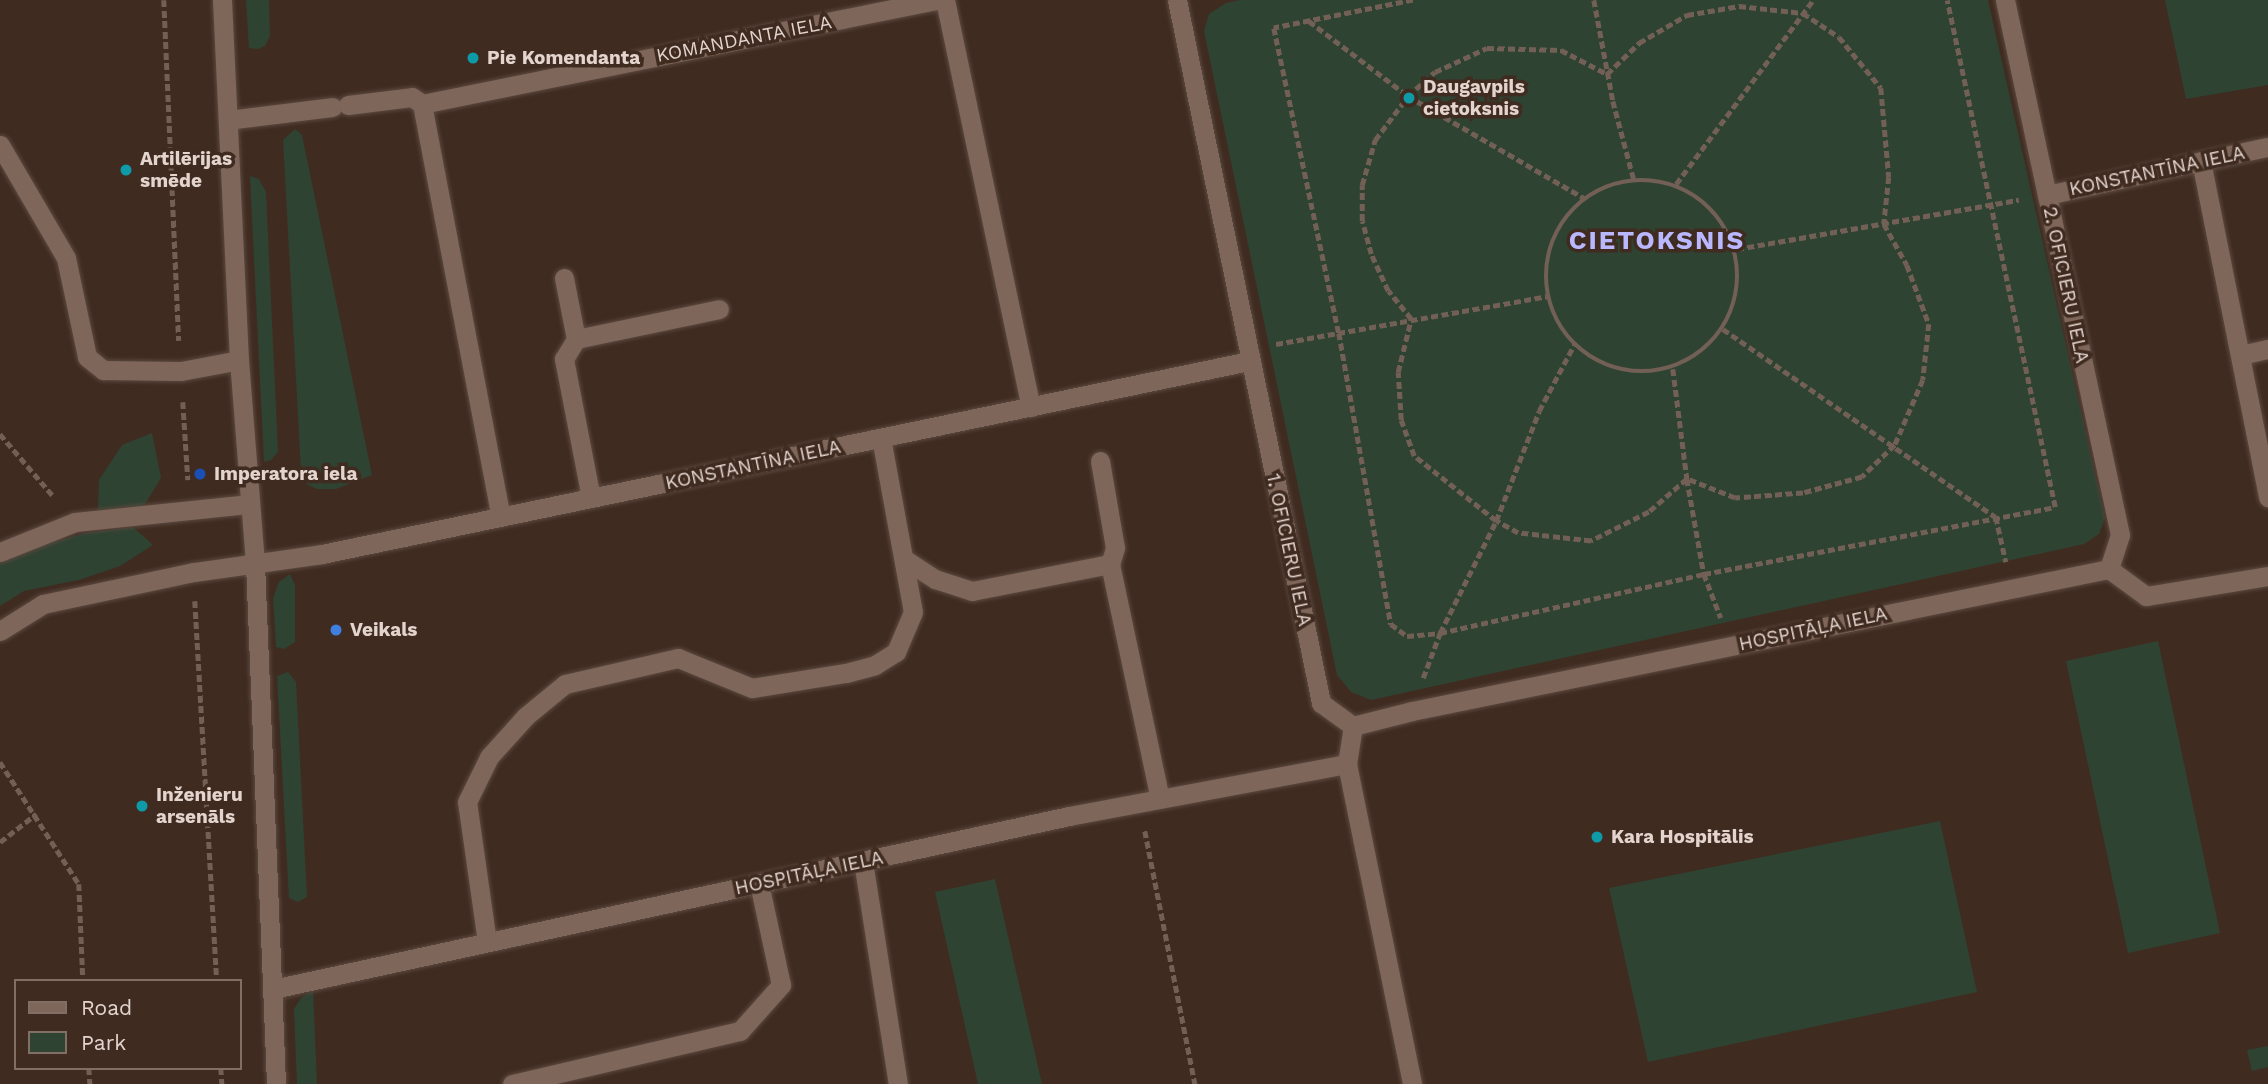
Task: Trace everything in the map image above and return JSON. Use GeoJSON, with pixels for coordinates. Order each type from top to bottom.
{"type":"FeatureCollection","features":[{"type":"Feature","properties":{"kind":"street"},"geometry":{"type":"LineString","coordinates":[[222,0],[239,360],[255,563],[276,1084]]}},
{"type":"Feature","properties":{"kind":"street","name":"KOMANDANTA IELA"},"geometry":{"type":"LineString","coordinates":[[228,120],[412,97],[422,104],[936,0]]}},
{"type":"Feature","properties":{"kind":"street"},"geometry":{"type":"LineString","coordinates":[[945,0],[1031,407]]}},
{"type":"Feature","properties":{"kind":"street","name":"1. OFICIERU IELA"},"geometry":{"type":"LineString","coordinates":[[1177,0],[1321,703],[1353,726]]}},
{"type":"Feature","properties":{"kind":"street","name":"2. OFICIERU IELA"},"geometry":{"type":"LineString","coordinates":[[2005,0],[2120,535],[2109,569]]}},
{"type":"Feature","properties":{"kind":"street"},"geometry":{"type":"LineString","coordinates":[[422,104],[501,517]]}},
{"type":"Feature","properties":{"kind":"street"},"geometry":{"type":"LineString","coordinates":[[0,145],[66,258],[87,357],[103,370],[181,371],[239,360]]}},
{"type":"Feature","properties":{"kind":"street","name":"KONSTANTĪNA IELA"},"geometry":{"type":"LineString","coordinates":[[2047,195],[2268,147]]}},
{"type":"Feature","properties":{"kind":"street"},"geometry":{"type":"LineString","coordinates":[[2201,161],[2268,497]]}},
{"type":"Feature","properties":{"kind":"street"},"geometry":{"type":"LineString","coordinates":[[564,278],[576,339],[564,359],[591,498]]}},
{"type":"Feature","properties":{"kind":"street"},"geometry":{"type":"LineString","coordinates":[[576,339],[719,309]]}},
{"type":"Feature","properties":{"kind":"street"},"geometry":{"type":"LineString","coordinates":[[2241,355],[2268,349]]}},
{"type":"Feature","properties":{"kind":"street","name":"KONSTANTĪNA IELA"},"geometry":{"type":"LineString","coordinates":[[255,563],[322,554],[1031,407],[1248,355]]}},
{"type":"Feature","properties":{"kind":"street"},"geometry":{"type":"LineString","coordinates":[[487,942],[467,802],[489,757],[526,716],[565,684],[678,658],[752,688],[875,666],[896,652],[913,612],[881,438]]}},
{"type":"Feature","properties":{"kind":"street"},"geometry":{"type":"LineString","coordinates":[[1100,461],[1115,548],[1110,564],[1160,799]]}},
{"type":"Feature","properties":{"kind":"street"},"geometry":{"type":"LineString","coordinates":[[0,552],[75,522],[250,504]]}},
{"type":"Feature","properties":{"kind":"street"},"geometry":{"type":"LineString","coordinates":[[904,559],[935,579],[972,591],[1110,564]]}},
{"type":"Feature","properties":{"kind":"street"},"geometry":{"type":"LineString","coordinates":[[0,631],[43,604],[194,572],[255,563]]}},
{"type":"Feature","properties":{"kind":"street"},"geometry":{"type":"LineString","coordinates":[[2109,569],[2146,596],[2268,576]]}},
{"type":"Feature","properties":{"kind":"street","name":"HOSPITĀĻA IELA"},"geometry":{"type":"LineString","coordinates":[[1353,726],[1412,711],[2109,569]]}},
{"type":"Feature","properties":{"kind":"street"},"geometry":{"type":"LineString","coordinates":[[1353,726],[1346,764],[1412,1084]]}},
{"type":"Feature","properties":{"kind":"street","name":"HOSPITĀĻA IELA"},"geometry":{"type":"LineString","coordinates":[[273,989],[1139,802],[1346,764]]}},
{"type":"Feature","properties":{"kind":"street"},"geometry":{"type":"LineString","coordinates":[[863,861],[898,1084]]}},
{"type":"Feature","properties":{"kind":"street"},"geometry":{"type":"LineString","coordinates":[[512,1084],[740,1031],[781,985],[760,883]]}},
{"type":"Feature","properties":{"kind":"path"},"geometry":{"type":"LineString","coordinates":[[1413,0],[1274,28],[1339,333],[1391,624],[1407,636],[1440,633],[1704,574],[2055,507],[1947,0]]}},
{"type":"Feature","properties":{"kind":"path"},"geometry":{"type":"LineString","coordinates":[[1594,0],[1607,74],[1634,180]]}},
{"type":"Feature","properties":{"kind":"path"},"geometry":{"type":"LineString","coordinates":[[1676,184],[1813,0]]}},
{"type":"Feature","properties":{"kind":"path"},"geometry":{"type":"LineString","coordinates":[[1607,74],[1639,43],[1687,15],[1739,6],[1803,13],[1839,37],[1881,88],[1889,177],[1884,224],[1907,265],[1929,324],[1923,380],[1895,445],[1862,477],[1803,494],[1735,498],[1687,479]]}},
{"type":"Feature","properties":{"kind":"path"},"geometry":{"type":"LineString","coordinates":[[1309,21],[1408,96],[1584,198]]}},
{"type":"Feature","properties":{"kind":"path"},"geometry":{"type":"LineString","coordinates":[[1411,319],[1388,291],[1371,254],[1362,221],[1362,186],[1375,139],[1408,96],[1435,72],[1487,48],[1561,50],[1607,74]]}},
{"type":"Feature","properties":{"kind":"path"},"geometry":{"type":"LineString","coordinates":[[1634,180],[1676,184],[1706,203],[1725,226],[1737,249],[1735,306],[1723,329],[1706,349],[1673,369],[1626,372],[1598,362],[1574,345],[1556,322],[1547,296],[1546,263],[1555,233],[1584,198],[1599,188],[1634,180]]}},
{"type":"Feature","properties":{"kind":"path"},"geometry":{"type":"LineString","coordinates":[[1737,249],[2047,195]]}},
{"type":"Feature","properties":{"kind":"path"},"geometry":{"type":"LineString","coordinates":[[1248,355],[1339,333],[1547,296]]}},
{"type":"Feature","properties":{"kind":"path"},"geometry":{"type":"LineString","coordinates":[[1411,319],[1398,372],[1401,420],[1414,456],[1496,521],[1518,533],[1591,541],[1649,512],[1687,479]]}},
{"type":"Feature","properties":{"kind":"path"},"geometry":{"type":"LineString","coordinates":[[1723,329],[1996,517],[2014,587]]}},
{"type":"Feature","properties":{"kind":"path"},"geometry":{"type":"LineString","coordinates":[[1412,711],[1440,633],[1496,521],[1539,411],[1574,345]]}},
{"type":"Feature","properties":{"kind":"path"},"geometry":{"type":"LineString","coordinates":[[1673,369],[1687,479],[1704,574],[1731,647]]}},
{"type":"Feature","properties":{"kind":"path"},"geometry":{"type":"LineString","coordinates":[[0,434],[75,522]]}},
{"type":"Feature","properties":{"kind":"path"},"geometry":{"type":"LineString","coordinates":[[0,762],[79,884],[83,979]]}},
{"type":"Feature","properties":{"kind":"path"},"geometry":{"type":"LineString","coordinates":[[1139,802],[1195,1084]]}},
{"type":"Feature","properties":{"kind":"path"},"geometry":{"type":"LineString","coordinates":[[0,842],[36,814]]}},
{"type":"Feature","properties":{"kind":"green space"},"geometry":{"type":"Polygon","coordinates":[[[246,0],[269,0],[270,36],[265,46],[258,49],[249,48],[246,0]]]}},
{"type":"Feature","properties":{"kind":"green space"},"geometry":{"type":"Polygon","coordinates":[[[1240,0],[1988,0],[2105,518],[2099,534],[2084,544],[1371,700],[1351,692],[1337,675],[1204,31],[1209,14],[1226,3],[1240,0]]]}},
{"type":"Feature","properties":{"kind":"green space"},"geometry":{"type":"Polygon","coordinates":[[[2165,0],[2268,0],[2268,85],[2186,99],[2165,0]]]}},
{"type":"Feature","properties":{"kind":"green space"},"geometry":{"type":"Polygon","coordinates":[[[295,129],[302,135],[372,475],[336,489],[317,489],[306,484],[301,471],[283,140],[295,129]]]}},
{"type":"Feature","properties":{"kind":"green space"},"geometry":{"type":"Polygon","coordinates":[[[250,176],[259,179],[266,192],[278,452],[271,460],[264,462],[250,176]]]}},
{"type":"Feature","properties":{"kind":"green space"},"geometry":{"type":"Polygon","coordinates":[[[152,433],[161,478],[144,506],[98,510],[99,480],[122,445],[152,433]]]}},
{"type":"Feature","properties":{"kind":"green space"},"geometry":{"type":"Polygon","coordinates":[[[133,527],[153,545],[120,566],[79,580],[24,591],[0,606],[0,562],[42,545],[86,533],[133,527]]]}},
{"type":"Feature","properties":{"kind":"green space"},"geometry":{"type":"Polygon","coordinates":[[[290,574],[295,585],[295,642],[284,649],[276,647],[273,598],[279,582],[290,574]]]}},
{"type":"Feature","properties":{"kind":"green space"},"geometry":{"type":"Polygon","coordinates":[[[2158,641],[2220,933],[2128,953],[2066,661],[2158,641]]]}},
{"type":"Feature","properties":{"kind":"green space"},"geometry":{"type":"Polygon","coordinates":[[[288,672],[296,682],[307,897],[298,902],[289,898],[277,676],[288,672]]]}},
{"type":"Feature","properties":{"kind":"green space"},"geometry":{"type":"Polygon","coordinates":[[[1940,821],[1977,992],[1648,1062],[1609,888],[1940,821]]]}},
{"type":"Feature","properties":{"kind":"green space"},"geometry":{"type":"Polygon","coordinates":[[[995,879],[1042,1084],[978,1084],[935,892],[995,879]]]}},
{"type":"Feature","properties":{"kind":"green space"},"geometry":{"type":"Polygon","coordinates":[[[313,990],[317,1084],[297,1084],[294,1009],[301,998],[313,990]]]}},
{"type":"Feature","properties":{"kind":"green space"},"geometry":{"type":"Polygon","coordinates":[[[2268,1046],[2268,1067],[2252,1071],[2247,1050],[2268,1046]]]}},
{"type":"Feature","properties":{"kind":"place","name":"Pie Komendanta"},"geometry":{"type":"Point","coordinates":[473,58]}},
{"type":"Feature","properties":{"kind":"place","name":"Daugavpils cietoksnis"},"geometry":{"type":"Point","coordinates":[1409,98]}},
{"type":"Feature","properties":{"kind":"place","name":"Artilērijas smēde"},"geometry":{"type":"Point","coordinates":[126,170]}},
{"type":"Feature","properties":{"kind":"place","name":"Imperatora iela"},"geometry":{"type":"Point","coordinates":[200,474]}},
{"type":"Feature","properties":{"kind":"place","name":"Veikals"},"geometry":{"type":"Point","coordinates":[336,630]}},
{"type":"Feature","properties":{"kind":"place","name":"Inženieru arsenāls"},"geometry":{"type":"Point","coordinates":[142,806]}},
{"type":"Feature","properties":{"kind":"place","name":"Kara Hospitālis"},"geometry":{"type":"Point","coordinates":[1597,837]}},
{"type":"Feature","properties":{"kind":"district","name":"CIETOKSNIS"},"geometry":{"type":"Point","coordinates":[1657,241]}}]}
